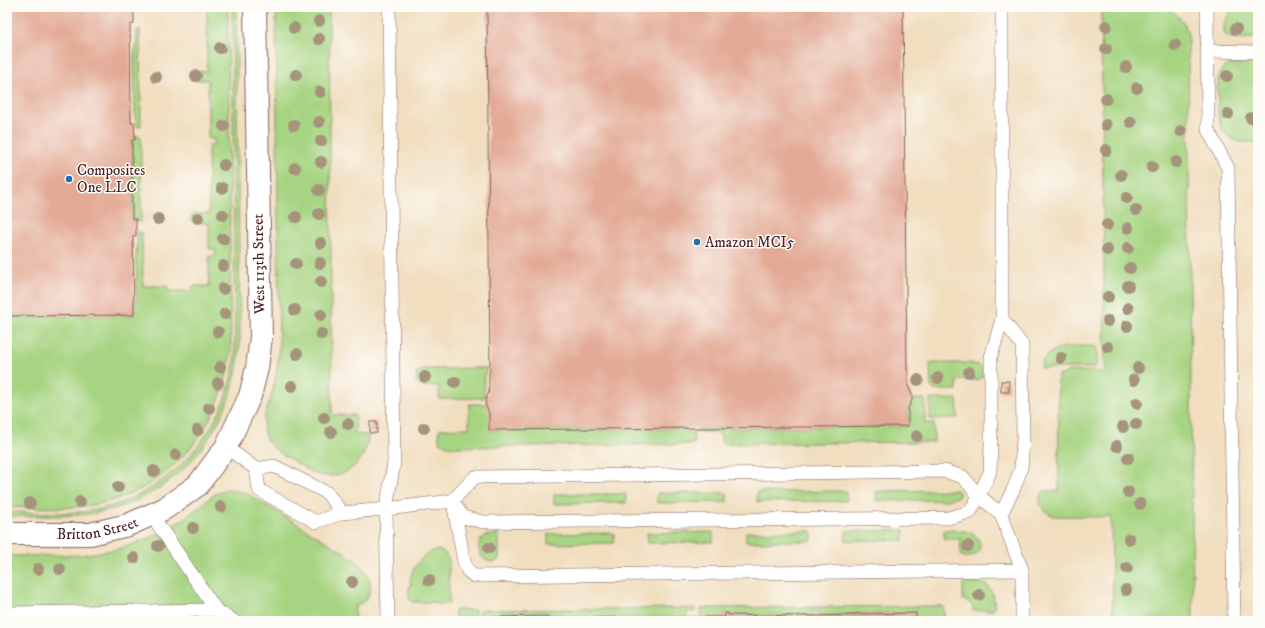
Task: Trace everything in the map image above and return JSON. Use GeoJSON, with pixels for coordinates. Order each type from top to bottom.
{"type":"FeatureCollection","features":[{"type":"Feature","properties":{"kind":"street","name":"West 113th Street"},"geometry":{"type":"LineString","coordinates":[[181,497],[198,484],[226,447],[250,396],[257,368],[261,337],[255,7]]}},
{"type":"Feature","properties":{"kind":"street","name":"Britton Street"},"geometry":{"type":"LineString","coordinates":[[7,534],[90,534],[128,525],[164,509],[181,497]]}},
{"type":"Feature","properties":{"kind":"lane"},"geometry":{"type":"LineString","coordinates":[[388,621],[386,509],[394,464],[389,7]]}},
{"type":"Feature","properties":{"kind":"lane"},"geometry":{"type":"LineString","coordinates":[[452,501],[463,517],[483,522],[932,519],[948,518],[970,512],[980,496],[990,472],[991,357],[1002,319],[1002,7]]}},
{"type":"Feature","properties":{"kind":"lane"},"geometry":{"type":"LineString","coordinates":[[1207,7],[1208,130],[1228,168],[1234,621]]}},
{"type":"Feature","properties":{"kind":"lane"},"geometry":{"type":"LineString","coordinates":[[1208,52],[1258,52]]}},
{"type":"Feature","properties":{"kind":"lane"},"geometry":{"type":"LineString","coordinates":[[1001,514],[1014,488],[1021,468],[1023,439],[1022,346],[1002,319]]}},
{"type":"Feature","properties":{"kind":"lane"},"geometry":{"type":"LineString","coordinates":[[226,447],[256,469],[259,490],[316,522],[342,513],[452,501],[475,477],[944,471],[963,478],[980,496],[1001,514],[1022,570],[1022,621]]}},
{"type":"Feature","properties":{"kind":"lane"},"geometry":{"type":"LineString","coordinates":[[256,469],[274,466],[327,494],[342,513]]}},
{"type":"Feature","properties":{"kind":"lane"},"geometry":{"type":"LineString","coordinates":[[452,501],[464,562],[468,571],[474,576],[1022,570]]}},
{"type":"Feature","properties":{"kind":"lane"},"geometry":{"type":"LineString","coordinates":[[151,514],[216,610],[234,621]]}},
{"type":"Feature","properties":{"kind":"lane"},"geometry":{"type":"LineString","coordinates":[[7,613],[216,610]]}},
{"type":"Feature","properties":{"kind":"green space"},"geometry":{"type":"Polygon","coordinates":[[[207,7],[228,7],[231,350],[226,378],[217,405],[204,429],[187,452],[168,471],[145,486],[120,498],[81,507],[7,507],[7,316],[134,315],[133,306],[137,299],[136,255],[138,232],[142,233],[143,286],[165,286],[168,287],[168,291],[192,291],[192,287],[194,286],[209,286],[209,256],[215,256],[215,249],[209,249],[209,223],[194,223],[190,219],[194,214],[209,214],[208,150],[209,145],[214,145],[214,139],[208,139],[208,80],[193,80],[189,76],[190,72],[207,71],[207,7]]]}},
{"type":"Feature","properties":{"kind":"green space"},"geometry":{"type":"Polygon","coordinates":[[[232,7],[236,7],[240,340],[237,368],[230,396],[219,422],[204,445],[186,466],[164,484],[140,499],[113,509],[86,514],[59,516],[7,516],[7,512],[62,513],[95,510],[123,502],[149,489],[172,473],[192,453],[209,430],[223,405],[231,377],[235,349],[232,7]]]}},
{"type":"Feature","properties":{"kind":"green space"},"geometry":{"type":"Polygon","coordinates":[[[276,7],[329,7],[332,413],[334,415],[354,415],[355,434],[368,435],[364,454],[359,462],[344,473],[336,476],[316,474],[274,449],[266,438],[263,427],[276,377],[279,346],[276,7]]]}},
{"type":"Feature","properties":{"kind":"green space"},"geometry":{"type":"Polygon","coordinates":[[[1101,7],[1167,7],[1178,16],[1185,26],[1188,35],[1193,621],[1113,621],[1111,517],[1054,516],[1044,509],[1040,502],[1041,495],[1044,491],[1059,491],[1058,375],[1064,375],[1069,371],[1103,372],[1105,370],[1101,7]]]}},
{"type":"Feature","properties":{"kind":"green space"},"geometry":{"type":"Polygon","coordinates":[[[1234,7],[1258,7],[1258,38],[1232,38],[1224,33],[1224,24],[1234,7]]]}},
{"type":"Feature","properties":{"kind":"green space"},"geometry":{"type":"Polygon","coordinates":[[[140,29],[141,126],[137,127],[135,118],[134,55],[137,44],[137,31],[140,29]]]}},
{"type":"Feature","properties":{"kind":"green space"},"geometry":{"type":"Polygon","coordinates":[[[1258,63],[1258,142],[1239,142],[1232,139],[1224,132],[1220,124],[1218,116],[1218,78],[1224,67],[1231,64],[1258,63]]]}},
{"type":"Feature","properties":{"kind":"green space"},"geometry":{"type":"Polygon","coordinates":[[[135,136],[141,137],[141,222],[136,222],[136,219],[132,219],[132,140],[135,136]]]}},
{"type":"Feature","properties":{"kind":"green space"},"geometry":{"type":"Polygon","coordinates":[[[1097,346],[1097,365],[1094,368],[1040,368],[1049,354],[1056,350],[1071,347],[1097,346]]]}},
{"type":"Feature","properties":{"kind":"green space"},"geometry":{"type":"Polygon","coordinates":[[[930,363],[970,363],[978,365],[982,368],[983,376],[979,380],[957,380],[957,390],[934,390],[931,387],[930,363]]]}},
{"type":"Feature","properties":{"kind":"green space"},"geometry":{"type":"Polygon","coordinates":[[[486,368],[486,373],[484,376],[484,398],[439,399],[439,386],[420,386],[416,382],[417,373],[422,369],[486,368]]]}},
{"type":"Feature","properties":{"kind":"green space"},"geometry":{"type":"Polygon","coordinates":[[[925,399],[925,423],[934,423],[934,442],[722,444],[720,434],[714,432],[698,432],[698,428],[908,426],[908,400],[925,399]]]}},
{"type":"Feature","properties":{"kind":"green space"},"geometry":{"type":"Polygon","coordinates":[[[930,399],[957,399],[958,418],[930,419],[930,399]]]}},
{"type":"Feature","properties":{"kind":"green space"},"geometry":{"type":"Polygon","coordinates":[[[469,404],[489,404],[490,430],[685,428],[685,432],[694,432],[694,444],[455,447],[447,446],[439,442],[439,429],[469,428],[469,404]]]}},
{"type":"Feature","properties":{"kind":"green space"},"geometry":{"type":"Polygon","coordinates":[[[226,489],[246,493],[350,556],[363,568],[370,582],[371,588],[363,601],[355,607],[355,621],[7,621],[7,556],[81,555],[118,549],[150,538],[169,528],[185,518],[216,493],[226,489]]]}},
{"type":"Feature","properties":{"kind":"green space"},"geometry":{"type":"Polygon","coordinates":[[[956,490],[959,492],[959,496],[947,500],[876,501],[876,491],[956,490]]]}},
{"type":"Feature","properties":{"kind":"green space"},"geometry":{"type":"Polygon","coordinates":[[[846,491],[847,501],[757,502],[757,492],[846,491]]]}},
{"type":"Feature","properties":{"kind":"green space"},"geometry":{"type":"Polygon","coordinates":[[[657,493],[727,493],[727,502],[657,503],[657,493]]]}},
{"type":"Feature","properties":{"kind":"green space"},"geometry":{"type":"Polygon","coordinates":[[[554,494],[626,494],[626,503],[554,504],[554,494]]]}},
{"type":"Feature","properties":{"kind":"green space"},"geometry":{"type":"Polygon","coordinates":[[[904,530],[904,540],[846,541],[846,531],[904,530]]]}},
{"type":"Feature","properties":{"kind":"green space"},"geometry":{"type":"Polygon","coordinates":[[[944,530],[969,532],[974,535],[978,538],[980,544],[979,551],[971,556],[961,556],[960,539],[944,539],[944,530]]]}},
{"type":"Feature","properties":{"kind":"green space"},"geometry":{"type":"Polygon","coordinates":[[[812,531],[812,541],[746,542],[746,532],[812,531]]]}},
{"type":"Feature","properties":{"kind":"green space"},"geometry":{"type":"Polygon","coordinates":[[[713,532],[713,542],[648,543],[647,533],[713,532]]]}},
{"type":"Feature","properties":{"kind":"green space"},"geometry":{"type":"Polygon","coordinates":[[[614,533],[614,543],[548,544],[548,534],[614,533]]]}},
{"type":"Feature","properties":{"kind":"green space"},"geometry":{"type":"Polygon","coordinates":[[[499,534],[499,560],[489,562],[481,556],[479,546],[485,536],[499,534]]]}},
{"type":"Feature","properties":{"kind":"green space"},"geometry":{"type":"Polygon","coordinates":[[[438,550],[444,552],[449,559],[449,604],[436,604],[436,602],[412,602],[409,598],[409,586],[411,585],[412,572],[423,557],[433,551],[438,550]]]}},
{"type":"Feature","properties":{"kind":"green space"},"geometry":{"type":"Polygon","coordinates":[[[977,582],[989,587],[993,595],[995,605],[993,610],[973,611],[971,604],[968,601],[963,600],[963,583],[977,582]]]}},
{"type":"Feature","properties":{"kind":"green space"},"geometry":{"type":"Polygon","coordinates":[[[943,606],[945,621],[916,621],[915,613],[818,616],[818,612],[813,611],[813,616],[728,615],[728,613],[725,613],[725,617],[701,617],[701,608],[943,606]]]}},
{"type":"Feature","properties":{"kind":"green space"},"geometry":{"type":"Polygon","coordinates":[[[695,608],[695,612],[687,612],[687,617],[486,617],[486,621],[480,621],[480,610],[695,608]]]}},
{"type":"Feature","properties":{"kind":"green space"},"geometry":{"type":"Polygon","coordinates":[[[455,610],[475,610],[475,621],[455,621],[455,610]]]}},
{"type":"Feature","properties":{"kind":"building","name":"Composites One LLC"},"geometry":{"type":"Polygon","coordinates":[[[7,7],[134,7],[134,24],[130,25],[131,123],[134,123],[135,136],[135,140],[132,140],[132,219],[136,219],[136,236],[133,236],[134,315],[7,316],[7,7]]]}},
{"type":"Feature","properties":{"kind":"building","name":"Amazon MCI5"},"geometry":{"type":"Polygon","coordinates":[[[487,7],[903,7],[907,370],[908,369],[908,386],[912,395],[912,400],[908,409],[908,426],[489,430],[489,413],[485,404],[489,392],[490,373],[487,7]]]}},
{"type":"Feature","properties":{"kind":"building"},"geometry":{"type":"Polygon","coordinates":[[[1001,381],[1009,381],[1009,392],[1001,392],[1001,381]]]}},
{"type":"Feature","properties":{"kind":"building"},"geometry":{"type":"Polygon","coordinates":[[[370,422],[377,422],[377,433],[370,433],[370,422]]]}},
{"type":"Feature","properties":{"kind":"building"},"geometry":{"type":"Polygon","coordinates":[[[725,613],[728,613],[728,615],[813,616],[916,613],[916,621],[486,621],[486,617],[725,617],[725,613]]]}},
{"type":"Feature","properties":{"kind":"place","name":"Composites One LLC"},"geometry":{"type":"Point","coordinates":[69,179]}},
{"type":"Feature","properties":{"kind":"place","name":"Amazon MCI5"},"geometry":{"type":"Point","coordinates":[697,242]}}]}
